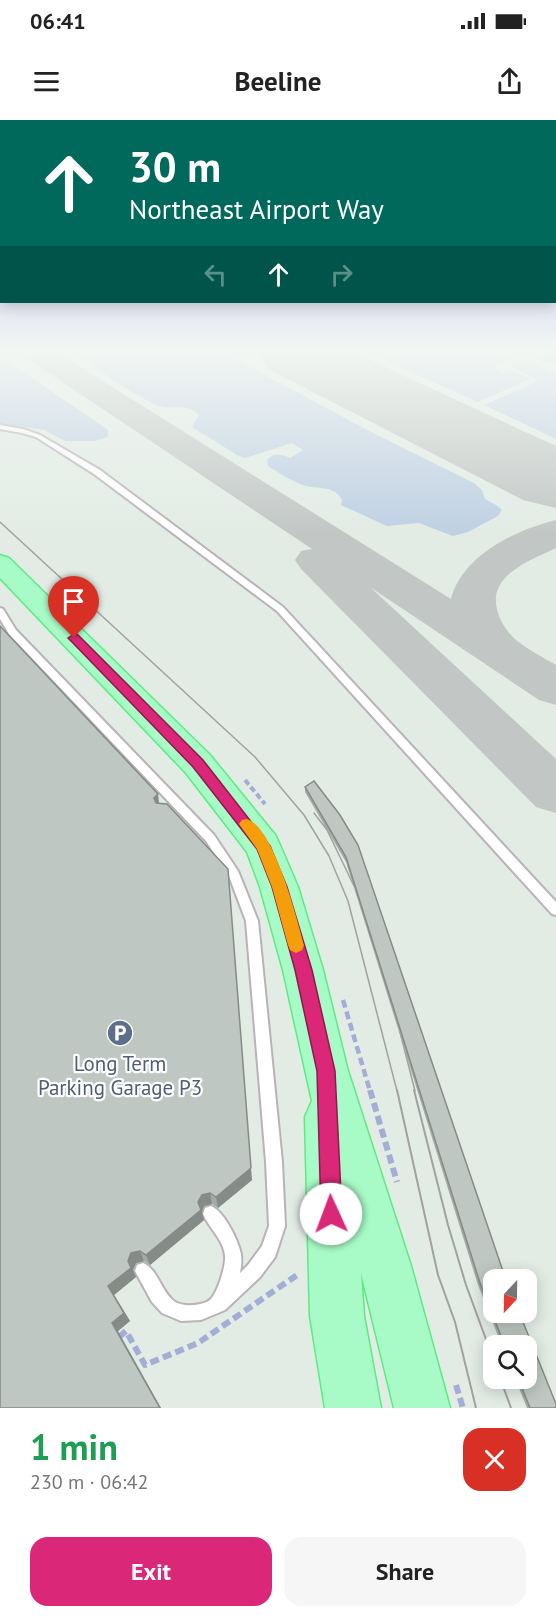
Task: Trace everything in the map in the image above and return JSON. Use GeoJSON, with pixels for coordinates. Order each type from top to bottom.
{"type":"FeatureCollection","features":[{"type":"Feature","properties":{"kind":"main road"},"geometry":{"type":"LineString","coordinates":[[0,563],[198,764],[263,846],[279,887],[303,970],[326,1071],[385,1266],[422,1408]]}},
{"type":"Feature","properties":{"kind":"main road"},"geometry":{"type":"LineString","coordinates":[[326,1071],[337,1316],[353,1408]]}},
{"type":"Feature","properties":{"kind":"lane"},"geometry":{"type":"LineString","coordinates":[[0,427],[38,436],[97,472],[280,609],[556,910]]}},
{"type":"Feature","properties":{"kind":"lane"},"geometry":{"type":"LineString","coordinates":[[0,611],[12,632],[176,810],[210,838],[234,874],[252,921],[274,1162],[277,1226],[269,1251],[254,1271],[219,1304],[201,1312],[181,1313],[168,1307],[158,1296],[143,1271],[159,1296],[183,1310],[201,1308],[218,1300],[230,1282],[234,1262],[231,1243],[212,1214]]}},
{"type":"Feature","properties":{"kind":"lane"},"geometry":{"type":"LineString","coordinates":[[337,1316],[339,1408]]}},
{"type":"Feature","properties":{"kind":"shaded area"},"geometry":{"type":"Polygon","coordinates":[[[0,413],[83,413],[108,430],[108,437],[95,441],[65,441],[44,430],[0,423],[0,413]]]}},
{"type":"Feature","properties":{"kind":"shaded area"},"geometry":{"type":"Polygon","coordinates":[[[197,413],[336,413],[474,483],[482,490],[485,499],[502,510],[498,516],[468,532],[453,536],[419,523],[387,526],[341,505],[342,500],[334,492],[299,483],[268,466],[267,460],[272,456],[281,455],[290,458],[303,450],[292,443],[245,458],[192,427],[199,415],[197,413]]]}},
{"type":"Feature","properties":{"kind":"shaded area"},"geometry":{"type":"Polygon","coordinates":[[[501,413],[556,413],[556,439],[501,413]]]}},
{"type":"Feature","properties":{"kind":"building","name":"Long Term Parking Garage P3"},"geometry":{"type":"Polygon","coordinates":[[[0,626],[158,794],[154,798],[156,803],[167,804],[228,869],[251,1168],[216,1197],[210,1193],[202,1195],[198,1202],[201,1210],[146,1255],[140,1251],[131,1253],[128,1261],[131,1268],[108,1286],[124,1313],[112,1323],[160,1408],[0,1408],[0,626]]]}},
{"type":"Feature","properties":{"kind":"building"},"geometry":{"type":"Polygon","coordinates":[[[314,781],[340,815],[358,845],[502,1269],[483,1269],[483,1291],[346,857],[305,787],[314,781]]]}},
{"type":"Feature","properties":{"kind":"building"},"geometry":{"type":"Polygon","coordinates":[[[496,1323],[523,1323],[528,1335],[501,1335],[496,1323]]]}},
{"type":"Feature","properties":{"kind":"building"},"geometry":{"type":"Polygon","coordinates":[[[537,1357],[556,1408],[530,1408],[522,1389],[537,1389],[537,1357]]]}},
{"type":"Feature","properties":{"kind":"taxiway"},"geometry":{"type":"LineString","coordinates":[[131,413],[500,652]]}},
{"type":"Feature","properties":{"kind":"taxiway"},"geometry":{"type":"LineString","coordinates":[[500,652],[476,617],[472,601],[476,586],[484,574],[497,563],[556,532]]}},
{"type":"Feature","properties":{"kind":"taxiway"},"geometry":{"type":"LineString","coordinates":[[316,560],[556,792]]}},
{"type":"Feature","properties":{"kind":"taxiway"},"geometry":{"type":"LineString","coordinates":[[500,652],[556,688]]}},
{"type":"Feature","properties":{"kind":"runway"},"geometry":{"type":"LineString","coordinates":[[418,413],[556,480]]}},
{"type":"Feature","properties":{"kind":"tram line"},"geometry":{"type":"LineString","coordinates":[[0,522],[255,757],[304,815],[329,856],[348,901],[397,1091]]}},
{"type":"Feature","properties":{"kind":"tram line"},"geometry":{"type":"LineString","coordinates":[[314,813],[327,830],[354,886]]}},
{"type":"Feature","properties":{"kind":"tram line"},"geometry":{"type":"LineString","coordinates":[[400,1032],[415,1091]]}},
{"type":"Feature","properties":{"kind":"tram line"},"geometry":{"type":"LineString","coordinates":[[397,1090],[438,1275],[455,1322],[476,1408]]}},
{"type":"Feature","properties":{"kind":"tram line"},"geometry":{"type":"LineString","coordinates":[[414,1090],[448,1225],[484,1335]]}},
{"type":"Feature","properties":{"kind":"tram line"},"geometry":{"type":"LineString","coordinates":[[504,1389],[511,1408]]}},
{"type":"Feature","properties":{"kind":"slow traffic"},"geometry":{"type":"LineString","coordinates":[[247,824],[263,846],[279,887],[296,945]]}},
{"type":"Feature","properties":{"kind":"place","name":"Long Term Parking Garage P3"},"geometry":{"type":"Point","coordinates":[120,1033]}},
{"type":"Feature","properties":{"kind":"route"},"geometry":{"type":"LineString","coordinates":[[74,638],[198,764],[263,846],[279,887],[303,970],[326,1071],[331,1214]]}}]}
